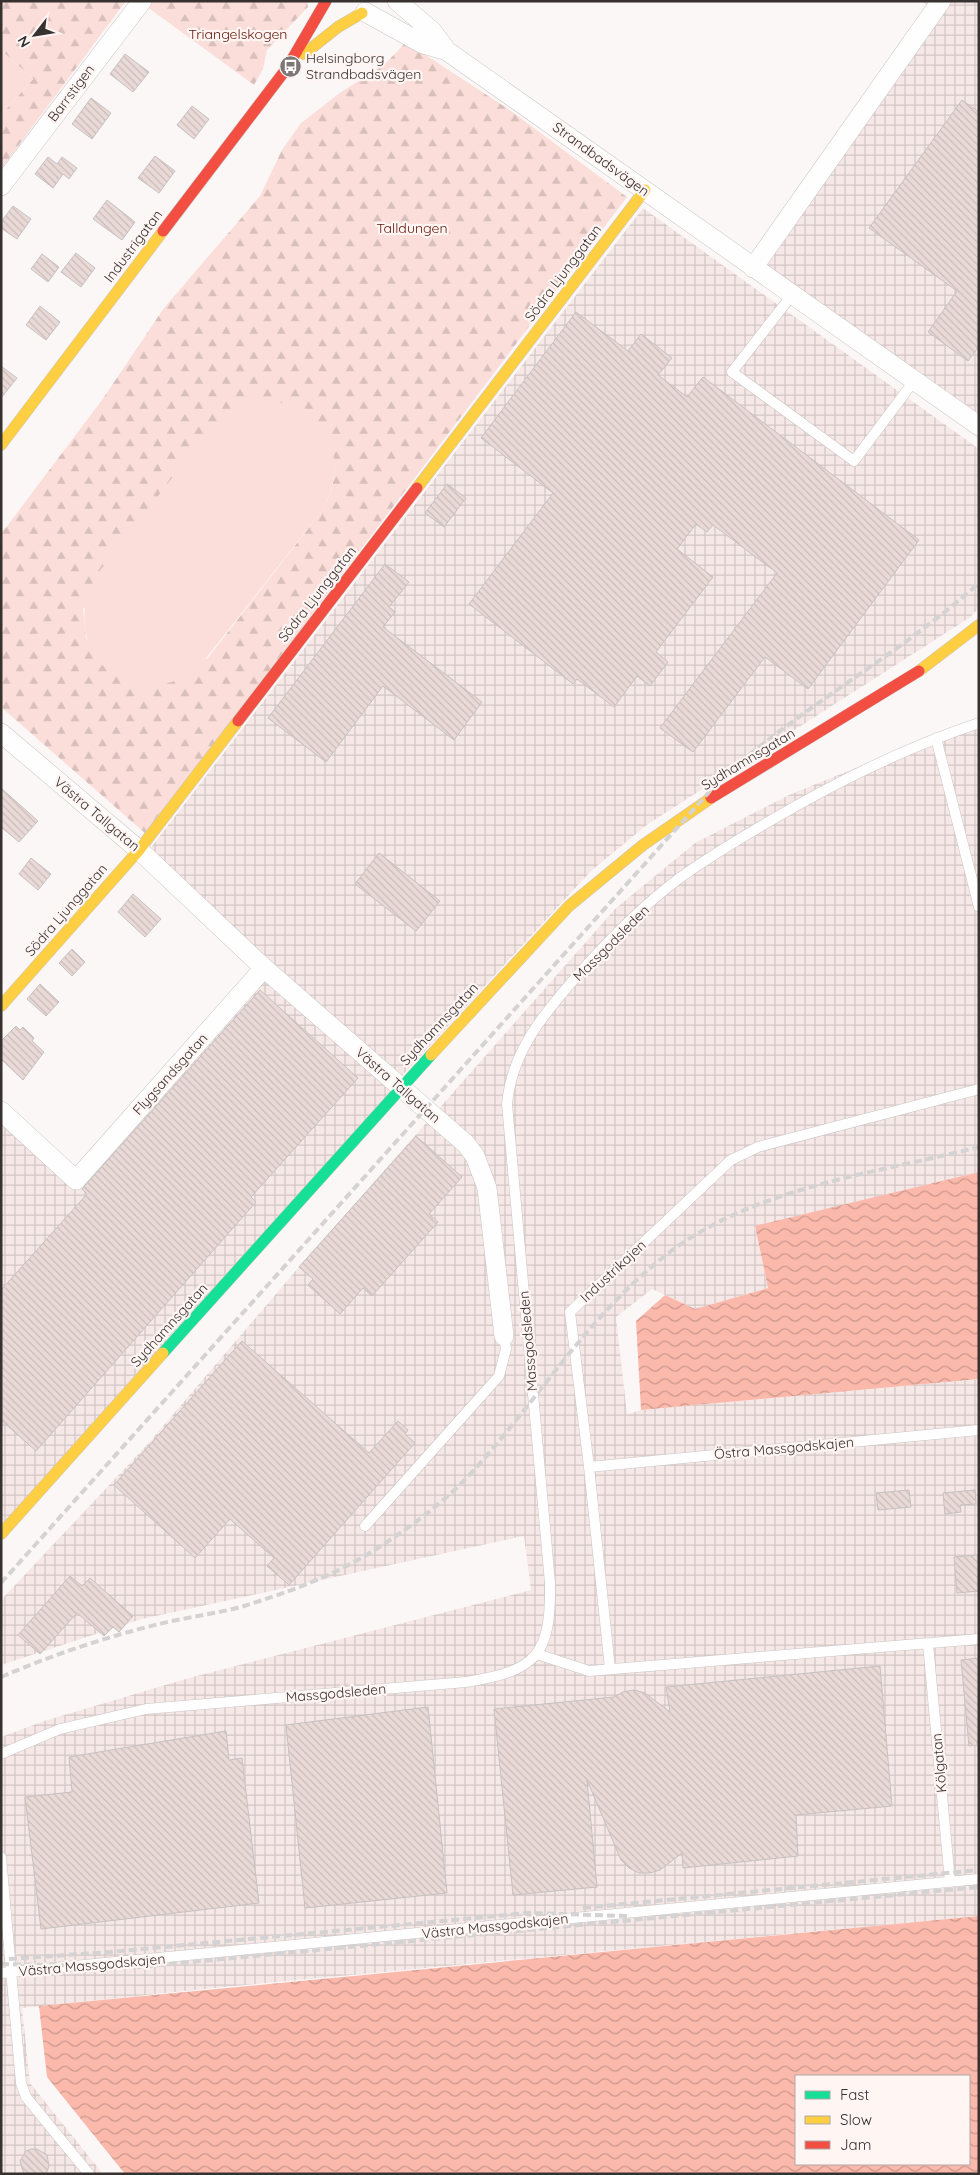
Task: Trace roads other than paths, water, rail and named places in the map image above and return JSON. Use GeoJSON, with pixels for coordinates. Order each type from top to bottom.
{"type":"FeatureCollection","features":[{"type":"Feature","properties":{"kind":"street","name":"Barrstigen"},"geometry":{"type":"LineString","coordinates":[[1,186],[142,1]]}},
{"type":"Feature","properties":{"kind":"street","name":"Industrigatan"},"geometry":{"type":"LineString","coordinates":[[1,445],[241,127],[290,66],[313,30],[326,1]]}},
{"type":"Feature","properties":{"kind":"street","name":"Strandbadsvägen"},"geometry":{"type":"LineString","coordinates":[[397,1],[432,31],[447,51],[979,426]]}},
{"type":"Feature","properties":{"kind":"street"},"geometry":{"type":"LineString","coordinates":[[753,268],[941,1]]}},
{"type":"Feature","properties":{"kind":"street","name":"Industrigatan"},"geometry":{"type":"LineString","coordinates":[[290,66],[338,27],[355,8]]}},
{"type":"Feature","properties":{"kind":"street","name":"Strandbadsvägen"},"geometry":{"type":"LineString","coordinates":[[355,8],[423,44],[447,51]]}},
{"type":"Feature","properties":{"kind":"street","name":"Södra Ljunggatan"},"geometry":{"type":"LineString","coordinates":[[1,1006],[139,850],[645,190]]}},
{"type":"Feature","properties":{"kind":"street","name":"Sydhamnsgatan"},"geometry":{"type":"LineString","coordinates":[[1,1534],[401,1087],[569,906],[636,849],[689,811],[846,718],[930,663],[979,625]]}},
{"type":"Feature","properties":{"kind":"street","name":"Västra Tallgatan"},"geometry":{"type":"LineString","coordinates":[[1,733],[139,850],[264,968],[466,1144],[480,1167],[487,1188],[504,1336]]}},
{"type":"Feature","properties":{"kind":"street","name":"Flygsandsgatan"},"geometry":{"type":"LineString","coordinates":[[1,1111],[76,1180],[264,968]]}},
{"type":"Feature","properties":{"kind":"lane"},"geometry":{"type":"LineString","coordinates":[[792,295],[732,372],[854,461],[914,381]]}},
{"type":"Feature","properties":{"kind":"lane","name":"Massgodsleden"},"geometry":{"type":"LineString","coordinates":[[1,1754],[60,1729],[146,1709],[466,1682],[505,1675],[537,1654],[545,1641],[549,1627],[550,1584],[506,1104],[509,1083],[523,1046],[549,1008],[634,917],[676,881],[710,856],[836,784],[936,738],[979,723]]}},
{"type":"Feature","properties":{"kind":"lane"},"geometry":{"type":"LineString","coordinates":[[936,738],[979,907]]}},
{"type":"Feature","properties":{"kind":"lane","name":"Industrikajen"},"geometry":{"type":"LineString","coordinates":[[610,1669],[589,1467],[570,1312],[731,1160],[758,1146],[979,1090]]}},
{"type":"Feature","properties":{"kind":"lane","name":"Västra Tallgatan"},"geometry":{"type":"LineString","coordinates":[[364,1526],[498,1376],[506,1349],[504,1336]]}},
{"type":"Feature","properties":{"kind":"lane","name":"Östra Massgodskajen"},"geometry":{"type":"LineString","coordinates":[[589,1467],[979,1430]]}},
{"type":"Feature","properties":{"kind":"lane"},"geometry":{"type":"LineString","coordinates":[[537,1654],[589,1671],[979,1640]]}},
{"type":"Feature","properties":{"kind":"lane","name":"Kölgatan"},"geometry":{"type":"LineString","coordinates":[[928,1644],[950,1882]]}},
{"type":"Feature","properties":{"kind":"lane"},"geometry":{"type":"LineString","coordinates":[[1,1857],[6,1973],[13,2008],[21,2083],[26,2097],[90,2174]]}},
{"type":"Feature","properties":{"kind":"lane","name":"Västra Massgodskajen"},"geometry":{"type":"LineString","coordinates":[[6,1973],[979,1879]]}},
{"type":"Feature","properties":{"kind":"lane"},"geometry":{"type":"LineString","coordinates":[[1,2010],[13,2008]]}},
{"type":"Feature","properties":{"kind":"water"},"geometry":{"type":"Polygon","coordinates":[[[979,1172],[979,1379],[641,1410],[636,1321],[665,1295],[695,1309],[768,1288],[755,1226],[979,1172]]]}},
{"type":"Feature","properties":{"kind":"water"},"geometry":{"type":"Polygon","coordinates":[[[979,1916],[979,2174],[125,2174],[47,2077],[39,2006],[979,1916]]]}},
{"type":"Feature","properties":{"kind":"railway"},"geometry":{"type":"LineString","coordinates":[[1,1583],[719,781],[782,729],[916,634],[979,583]]}},
{"type":"Feature","properties":{"kind":"railway"},"geometry":{"type":"LineString","coordinates":[[1,1677],[59,1654],[119,1635],[261,1601],[295,1589],[345,1567],[415,1523],[463,1481],[498,1442],[567,1356],[615,1301],[670,1252],[704,1230],[740,1212],[779,1197],[818,1185],[979,1147]]}},
{"type":"Feature","properties":{"kind":"railway"},"geometry":{"type":"LineString","coordinates":[[583,1908],[979,1870]]}},
{"type":"Feature","properties":{"kind":"railway"},"geometry":{"type":"LineString","coordinates":[[1,1964],[139,1967],[979,1887]]}},
{"type":"Feature","properties":{"kind":"railway"},"geometry":{"type":"LineString","coordinates":[[9,1959],[110,1952],[528,1913],[627,1916]]}},
{"type":"Feature","properties":{"kind":"place","name":"Helsingborg Strandbadsvägen"},"geometry":{"type":"Point","coordinates":[290,66]}},
{"type":"Feature","properties":{"kind":"park label","name":"Triangelskogen"},"geometry":{"type":"Point","coordinates":[238,34]}},
{"type":"Feature","properties":{"kind":"park label","name":"Talldungen"},"geometry":{"type":"Point","coordinates":[412,228]}}]}
